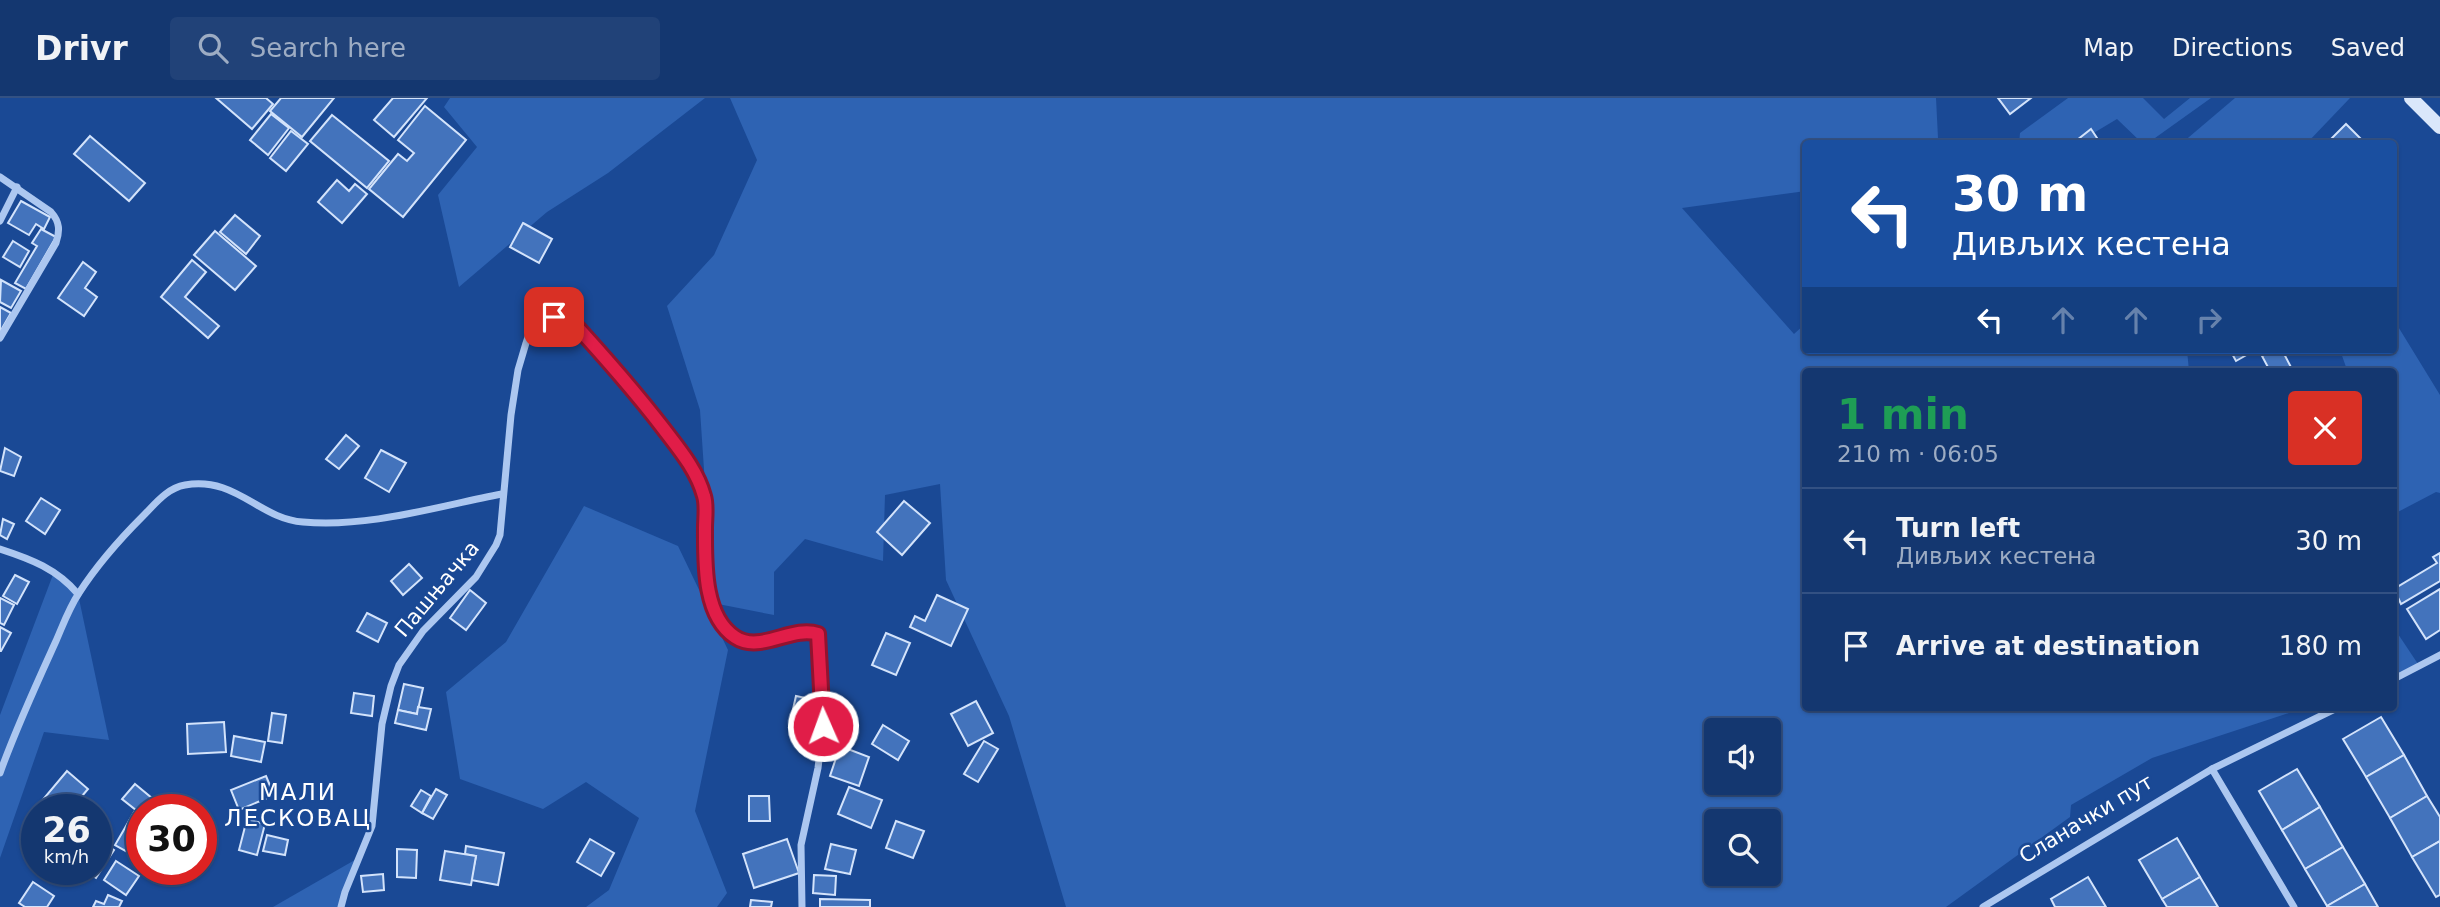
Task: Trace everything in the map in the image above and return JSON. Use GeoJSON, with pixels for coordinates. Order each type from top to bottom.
{"type":"FeatureCollection","features":[{"type":"Feature","properties":{"kind":"street"},"geometry":{"type":"LineString","coordinates":[[2411,98],[2440,127]]}},
{"type":"Feature","properties":{"kind":"street"},"geometry":{"type":"LineString","coordinates":[[0,177],[51,212],[57,219],[59,235],[0,338]]}},
{"type":"Feature","properties":{"kind":"street"},"geometry":{"type":"LineString","coordinates":[[0,221],[17,187]]}},
{"type":"Feature","properties":{"kind":"street","name":"Пашњачка"},"geometry":{"type":"LineString","coordinates":[[341,907],[372,826],[382,724],[391,686],[399,665],[424,631],[476,577],[500,535],[502,494],[518,370],[530,331],[554,317],[569,318],[626,380],[694,471],[705,499],[709,591],[721,623],[734,637],[746,641],[755,642],[813,632],[820,638],[823,726],[818,768],[801,845],[802,907]]}},
{"type":"Feature","properties":{"kind":"street"},"geometry":{"type":"LineString","coordinates":[[0,773],[34,686],[78,594],[110,550],[167,493],[182,485],[202,484],[224,488],[249,498],[287,520],[305,522],[373,519],[502,494]]}},
{"type":"Feature","properties":{"kind":"street"},"geometry":{"type":"LineString","coordinates":[[0,549],[39,562],[68,583],[78,594]]}},
{"type":"Feature","properties":{"kind":"street"},"geometry":{"type":"LineString","coordinates":[[2397,677],[2440,655]]}},
{"type":"Feature","properties":{"kind":"street","name":"Сланачки пут"},"geometry":{"type":"LineString","coordinates":[[1983,907],[2212,769],[2331,711]]}},
{"type":"Feature","properties":{"kind":"street"},"geometry":{"type":"LineString","coordinates":[[2212,769],[2294,907]]}},
{"type":"Feature","properties":{"kind":"shaded area"},"geometry":{"type":"Polygon","coordinates":[[[450,98],[705,98],[608,173],[547,212],[459,287],[438,195],[477,147],[444,107],[450,98]]]}},
{"type":"Feature","properties":{"kind":"shaded area"},"geometry":{"type":"Polygon","coordinates":[[[730,98],[1936,98],[1937,140],[1802,140],[1802,192],[1682,208],[1794,334],[1802,327],[1802,354],[2187,354],[2189,368],[1802,368],[1802,711],[2295,711],[2152,758],[2071,805],[2070,817],[1946,907],[1066,907],[1009,716],[946,580],[940,484],[885,495],[883,561],[805,539],[774,572],[774,615],[713,603],[700,410],[667,306],[714,255],[757,160],[730,98]]]}},
{"type":"Feature","properties":{"kind":"shaded area"},"geometry":{"type":"Polygon","coordinates":[[[2068,98],[2143,98],[2164,119],[2190,98],[2211,98],[2152,140],[2139,140],[2117,119],[2082,140],[2019,140],[2020,133],[2068,98]]]}},
{"type":"Feature","properties":{"kind":"shaded area"},"geometry":{"type":"Polygon","coordinates":[[[2235,98],[2350,98],[2310,140],[2186,140],[2235,98]]]}},
{"type":"Feature","properties":{"kind":"shaded area"},"geometry":{"type":"Polygon","coordinates":[[[2397,325],[2440,395],[2440,493],[2436,492],[2397,512],[2397,368],[2346,367],[2341,354],[2397,354],[2397,325]]]}},
{"type":"Feature","properties":{"kind":"shaded area"},"geometry":{"type":"Polygon","coordinates":[[[584,506],[678,546],[728,650],[695,811],[727,893],[717,907],[586,907],[609,890],[639,818],[586,782],[543,809],[460,779],[446,692],[506,642],[584,506]]]}},
{"type":"Feature","properties":{"kind":"shaded area"},"geometry":{"type":"Polygon","coordinates":[[[54,572],[78,594],[109,740],[44,732],[0,858],[0,715],[54,572]]]}},
{"type":"Feature","properties":{"kind":"shaded area"},"geometry":{"type":"Polygon","coordinates":[[[2397,632],[2420,667],[2397,676],[2397,632]]]}},
{"type":"Feature","properties":{"kind":"shaded area"},"geometry":{"type":"Polygon","coordinates":[[[360,857],[343,907],[273,907],[360,857]]]}},
{"type":"Feature","properties":{"kind":"building"},"geometry":{"type":"Polygon","coordinates":[[[216,98],[266,98],[273,104],[252,129],[216,98]]]}},
{"type":"Feature","properties":{"kind":"building"},"geometry":{"type":"Polygon","coordinates":[[[281,98],[334,98],[302,137],[270,111],[281,98]]]}},
{"type":"Feature","properties":{"kind":"building"},"geometry":{"type":"Polygon","coordinates":[[[393,98],[427,98],[394,137],[374,120],[393,98]]]}},
{"type":"Feature","properties":{"kind":"building"},"geometry":{"type":"Polygon","coordinates":[[[1998,98],[2031,98],[2010,114],[1998,98]]]}},
{"type":"Feature","properties":{"kind":"building"},"geometry":{"type":"Polygon","coordinates":[[[425,106],[466,140],[403,217],[369,189],[398,154],[407,161],[414,153],[398,140],[425,106]]]}},
{"type":"Feature","properties":{"kind":"building"},"geometry":{"type":"Polygon","coordinates":[[[271,114],[289,128],[268,155],[250,140],[271,114]]]}},
{"type":"Feature","properties":{"kind":"building"},"geometry":{"type":"Polygon","coordinates":[[[332,115],[389,161],[367,188],[310,141],[332,115]]]}},
{"type":"Feature","properties":{"kind":"building"},"geometry":{"type":"Polygon","coordinates":[[[2346,124],[2362,140],[2334,140],[2332,138],[2346,124]]]}},
{"type":"Feature","properties":{"kind":"building"},"geometry":{"type":"Polygon","coordinates":[[[2091,129],[2098,140],[2077,140],[2091,129]]]}},
{"type":"Feature","properties":{"kind":"building"},"geometry":{"type":"Polygon","coordinates":[[[291,131],[308,144],[286,171],[270,158],[291,131]]]}},
{"type":"Feature","properties":{"kind":"building"},"geometry":{"type":"Polygon","coordinates":[[[90,136],[145,183],[129,201],[74,154],[90,136]]]}},
{"type":"Feature","properties":{"kind":"building"},"geometry":{"type":"Polygon","coordinates":[[[337,180],[349,191],[355,184],[367,194],[342,223],[318,202],[337,180]]]}},
{"type":"Feature","properties":{"kind":"building"},"geometry":{"type":"Polygon","coordinates":[[[21,201],[50,217],[44,229],[36,224],[29,235],[8,223],[21,201]]]}},
{"type":"Feature","properties":{"kind":"building"},"geometry":{"type":"Polygon","coordinates":[[[235,215],[260,236],[246,254],[220,232],[235,215]]]}},
{"type":"Feature","properties":{"kind":"building"},"geometry":{"type":"Polygon","coordinates":[[[523,223],[552,239],[539,263],[510,247],[523,223]]]}},
{"type":"Feature","properties":{"kind":"building"},"geometry":{"type":"Polygon","coordinates":[[[41,229],[56,237],[26,289],[15,283],[37,246],[32,243],[41,229]]]}},
{"type":"Feature","properties":{"kind":"building"},"geometry":{"type":"Polygon","coordinates":[[[215,231],[256,266],[235,290],[194,255],[215,231]]]}},
{"type":"Feature","properties":{"kind":"building"},"geometry":{"type":"Polygon","coordinates":[[[13,241],[29,251],[20,267],[3,257],[13,241]]]}},
{"type":"Feature","properties":{"kind":"building"},"geometry":{"type":"Polygon","coordinates":[[[192,260],[206,272],[185,297],[219,326],[208,338],[161,297],[192,260]]]}},
{"type":"Feature","properties":{"kind":"building"},"geometry":{"type":"Polygon","coordinates":[[[83,262],[96,272],[85,288],[97,297],[84,316],[58,298],[83,262]]]}},
{"type":"Feature","properties":{"kind":"building"},"geometry":{"type":"Polygon","coordinates":[[[1,280],[21,291],[11,308],[0,302],[1,280]]]}},
{"type":"Feature","properties":{"kind":"building"},"geometry":{"type":"Polygon","coordinates":[[[0,307],[11,313],[0,332],[0,307]]]}},
{"type":"Feature","properties":{"kind":"building"},"geometry":{"type":"Polygon","coordinates":[[[2232,354],[2248,354],[2236,361],[2232,354]]]}},
{"type":"Feature","properties":{"kind":"building"},"geometry":{"type":"Polygon","coordinates":[[[2284,354],[2291,368],[2268,368],[2262,356],[2284,354]]]}},
{"type":"Feature","properties":{"kind":"building"},"geometry":{"type":"Polygon","coordinates":[[[346,435],[359,446],[339,469],[326,459],[346,435]]]}},
{"type":"Feature","properties":{"kind":"building"},"geometry":{"type":"Polygon","coordinates":[[[5,448],[21,457],[14,476],[0,471],[5,448]]]}},
{"type":"Feature","properties":{"kind":"building"},"geometry":{"type":"Polygon","coordinates":[[[381,450],[406,463],[389,492],[365,478],[381,450]]]}},
{"type":"Feature","properties":{"kind":"building"},"geometry":{"type":"Polygon","coordinates":[[[41,498],[60,510],[45,534],[26,521],[41,498]]]}},
{"type":"Feature","properties":{"kind":"building"},"geometry":{"type":"Polygon","coordinates":[[[904,501],[930,523],[902,555],[877,532],[904,501]]]}},
{"type":"Feature","properties":{"kind":"building"},"geometry":{"type":"Polygon","coordinates":[[[3,519],[14,524],[7,539],[0,535],[3,519]]]}},
{"type":"Feature","properties":{"kind":"building"},"geometry":{"type":"Polygon","coordinates":[[[2440,553],[2440,581],[2401,604],[2397,587],[2437,563],[2433,557],[2440,553]]]}},
{"type":"Feature","properties":{"kind":"building"},"geometry":{"type":"Polygon","coordinates":[[[409,564],[422,578],[403,595],[391,581],[409,564]]]}},
{"type":"Feature","properties":{"kind":"building"},"geometry":{"type":"Polygon","coordinates":[[[15,575],[29,582],[17,604],[3,596],[15,575]]]}},
{"type":"Feature","properties":{"kind":"building"},"geometry":{"type":"Polygon","coordinates":[[[2440,589],[2440,630],[2426,639],[2407,609],[2440,589]]]}},
{"type":"Feature","properties":{"kind":"building"},"geometry":{"type":"Polygon","coordinates":[[[470,590],[486,603],[466,630],[450,618],[470,590]]]}},
{"type":"Feature","properties":{"kind":"building"},"geometry":{"type":"Polygon","coordinates":[[[937,595],[968,609],[951,646],[910,627],[915,616],[925,621],[937,595]]]}},
{"type":"Feature","properties":{"kind":"building"},"geometry":{"type":"Polygon","coordinates":[[[0,598],[14,605],[4,625],[0,623],[0,598]]]}},
{"type":"Feature","properties":{"kind":"building"},"geometry":{"type":"Polygon","coordinates":[[[367,613],[387,623],[378,642],[357,631],[367,613]]]}},
{"type":"Feature","properties":{"kind":"building"},"geometry":{"type":"Polygon","coordinates":[[[0,627],[11,633],[1,651],[0,651],[0,627]]]}},
{"type":"Feature","properties":{"kind":"building"},"geometry":{"type":"Polygon","coordinates":[[[886,633],[910,643],[896,675],[872,665],[886,633]]]}},
{"type":"Feature","properties":{"kind":"building"},"geometry":{"type":"Polygon","coordinates":[[[404,684],[423,688],[417,714],[398,710],[404,684]]]}},
{"type":"Feature","properties":{"kind":"building"},"geometry":{"type":"Polygon","coordinates":[[[354,693],[374,696],[372,716],[351,713],[354,693]]]}},
{"type":"Feature","properties":{"kind":"building"},"geometry":{"type":"Polygon","coordinates":[[[796,696],[820,701],[813,732],[789,727],[796,696]]]}},
{"type":"Feature","properties":{"kind":"building"},"geometry":{"type":"Polygon","coordinates":[[[976,701],[993,733],[968,746],[951,714],[976,701]]]}},
{"type":"Feature","properties":{"kind":"building"},"geometry":{"type":"Polygon","coordinates":[[[418,707],[431,709],[426,730],[395,723],[398,710],[417,714],[418,707]]]}},
{"type":"Feature","properties":{"kind":"building"},"geometry":{"type":"Polygon","coordinates":[[[272,713],[286,715],[282,743],[268,741],[272,713]]]}},
{"type":"Feature","properties":{"kind":"building"},"geometry":{"type":"Polygon","coordinates":[[[2381,717],[2404,755],[2366,777],[2343,739],[2381,717]]]}},
{"type":"Feature","properties":{"kind":"building"},"geometry":{"type":"Polygon","coordinates":[[[224,722],[226,752],[188,754],[187,724],[224,722]]]}},
{"type":"Feature","properties":{"kind":"building"},"geometry":{"type":"Polygon","coordinates":[[[883,725],[909,741],[898,760],[872,744],[883,725]]]}},
{"type":"Feature","properties":{"kind":"building"},"geometry":{"type":"Polygon","coordinates":[[[234,736],[265,742],[261,762],[231,756],[234,736]]]}},
{"type":"Feature","properties":{"kind":"building"},"geometry":{"type":"Polygon","coordinates":[[[984,741],[998,749],[978,782],[964,774],[984,741]]]}},
{"type":"Feature","properties":{"kind":"building"},"geometry":{"type":"Polygon","coordinates":[[[840,746],[869,757],[859,786],[830,776],[840,746]]]}},
{"type":"Feature","properties":{"kind":"building"},"geometry":{"type":"Polygon","coordinates":[[[2404,755],[2427,796],[2390,818],[2366,777],[2404,755]]]}},
{"type":"Feature","properties":{"kind":"building"},"geometry":{"type":"Polygon","coordinates":[[[2297,769],[2320,807],[2282,830],[2259,791],[2297,769]]]}},
{"type":"Feature","properties":{"kind":"building"},"geometry":{"type":"Polygon","coordinates":[[[67,771],[88,789],[84,794],[48,794],[67,771]]]}},
{"type":"Feature","properties":{"kind":"building"},"geometry":{"type":"Polygon","coordinates":[[[266,776],[274,795],[239,810],[231,790],[266,776]]]}},
{"type":"Feature","properties":{"kind":"building"},"geometry":{"type":"Polygon","coordinates":[[[135,784],[147,794],[126,794],[135,784]]]}},
{"type":"Feature","properties":{"kind":"building"},"geometry":{"type":"Polygon","coordinates":[[[849,787],[882,800],[871,828],[838,814],[849,787]]]}},
{"type":"Feature","properties":{"kind":"building"},"geometry":{"type":"Polygon","coordinates":[[[436,789],[447,795],[433,819],[422,813],[436,789]]]}},
{"type":"Feature","properties":{"kind":"building"},"geometry":{"type":"Polygon","coordinates":[[[421,790],[431,796],[422,813],[411,806],[421,790]]]}},
{"type":"Feature","properties":{"kind":"building"},"geometry":{"type":"Polygon","coordinates":[[[749,796],[769,796],[770,821],[749,821],[749,796]]]}},
{"type":"Feature","properties":{"kind":"building"},"geometry":{"type":"Polygon","coordinates":[[[2427,796],[2440,817],[2440,841],[2412,857],[2390,818],[2427,796]]]}},
{"type":"Feature","properties":{"kind":"building"},"geometry":{"type":"Polygon","coordinates":[[[2320,807],[2343,847],[2305,869],[2282,830],[2320,807]]]}},
{"type":"Feature","properties":{"kind":"building"},"geometry":{"type":"Polygon","coordinates":[[[247,819],[265,824],[257,855],[239,850],[247,819]]]}},
{"type":"Feature","properties":{"kind":"building"},"geometry":{"type":"Polygon","coordinates":[[[896,821],[924,831],[913,858],[886,848],[896,821]]]}},
{"type":"Feature","properties":{"kind":"building"},"geometry":{"type":"Polygon","coordinates":[[[126,826],[126,851],[115,845],[126,826]]]}},
{"type":"Feature","properties":{"kind":"building"},"geometry":{"type":"Polygon","coordinates":[[[267,835],[288,840],[285,855],[263,851],[267,835]]]}},
{"type":"Feature","properties":{"kind":"building"},"geometry":{"type":"Polygon","coordinates":[[[2177,838],[2200,877],[2162,899],[2139,860],[2177,838]]]}},
{"type":"Feature","properties":{"kind":"building"},"geometry":{"type":"Polygon","coordinates":[[[590,839],[614,853],[601,876],[577,862],[590,839]]]}},
{"type":"Feature","properties":{"kind":"building"},"geometry":{"type":"Polygon","coordinates":[[[787,839],[799,873],[754,888],[743,854],[787,839]]]}},
{"type":"Feature","properties":{"kind":"building"},"geometry":{"type":"Polygon","coordinates":[[[2440,841],[2440,895],[2436,897],[2412,857],[2440,841]]]}},
{"type":"Feature","properties":{"kind":"building"},"geometry":{"type":"Polygon","coordinates":[[[831,844],[856,850],[850,874],[825,869],[831,844]]]}},
{"type":"Feature","properties":{"kind":"building"},"geometry":{"type":"Polygon","coordinates":[[[466,846],[504,853],[498,885],[471,880],[476,856],[465,854],[466,846]]]}},
{"type":"Feature","properties":{"kind":"building"},"geometry":{"type":"Polygon","coordinates":[[[2343,847],[2365,884],[2327,906],[2305,869],[2343,847]]]}},
{"type":"Feature","properties":{"kind":"building"},"geometry":{"type":"Polygon","coordinates":[[[397,849],[417,850],[416,878],[397,877],[397,849]]]}},
{"type":"Feature","properties":{"kind":"building"},"geometry":{"type":"Polygon","coordinates":[[[445,851],[476,856],[471,885],[440,880],[445,851]]]}},
{"type":"Feature","properties":{"kind":"building"},"geometry":{"type":"Polygon","coordinates":[[[116,861],[126,868],[126,885],[133,885],[126,895],[111,885],[112,867],[116,861]]]}},
{"type":"Feature","properties":{"kind":"building"},"geometry":{"type":"Polygon","coordinates":[[[383,874],[384,890],[363,892],[361,876],[383,874]]]}},
{"type":"Feature","properties":{"kind":"building"},"geometry":{"type":"Polygon","coordinates":[[[814,875],[836,876],[835,895],[813,893],[814,875]]]}},
{"type":"Feature","properties":{"kind":"building"},"geometry":{"type":"Polygon","coordinates":[[[2088,877],[2106,907],[2055,907],[2051,899],[2088,877]]]}},
{"type":"Feature","properties":{"kind":"building"},"geometry":{"type":"Polygon","coordinates":[[[2200,877],[2218,907],[2167,907],[2162,899],[2200,877]]]}},
{"type":"Feature","properties":{"kind":"building"},"geometry":{"type":"Polygon","coordinates":[[[2365,884],[2378,907],[2327,907],[2327,906],[2365,884]]]}},
{"type":"Feature","properties":{"kind":"building"},"geometry":{"type":"Polygon","coordinates":[[[31,885],[38,885],[54,896],[47,907],[25,907],[19,903],[31,885]]]}},
{"type":"Feature","properties":{"kind":"building"},"geometry":{"type":"Polygon","coordinates":[[[108,895],[122,901],[119,907],[93,907],[96,901],[104,904],[108,895]]]}},
{"type":"Feature","properties":{"kind":"building"},"geometry":{"type":"Polygon","coordinates":[[[820,899],[870,900],[870,907],[820,907],[820,899]]]}},
{"type":"Feature","properties":{"kind":"building"},"geometry":{"type":"Polygon","coordinates":[[[751,900],[772,902],[771,907],[750,907],[751,900]]]}},
{"type":"Feature","properties":{"kind":"district","name":"МАЛИ ЛЕСКОВАЦ"},"geometry":{"type":"Point","coordinates":[298,805]}},
{"type":"Feature","properties":{"kind":"route"},"geometry":{"type":"LineString","coordinates":[[554,317],[569,318],[626,380],[694,471],[705,499],[709,591],[721,623],[734,637],[746,641],[755,642],[813,632],[818,634],[823,726]]}}]}
